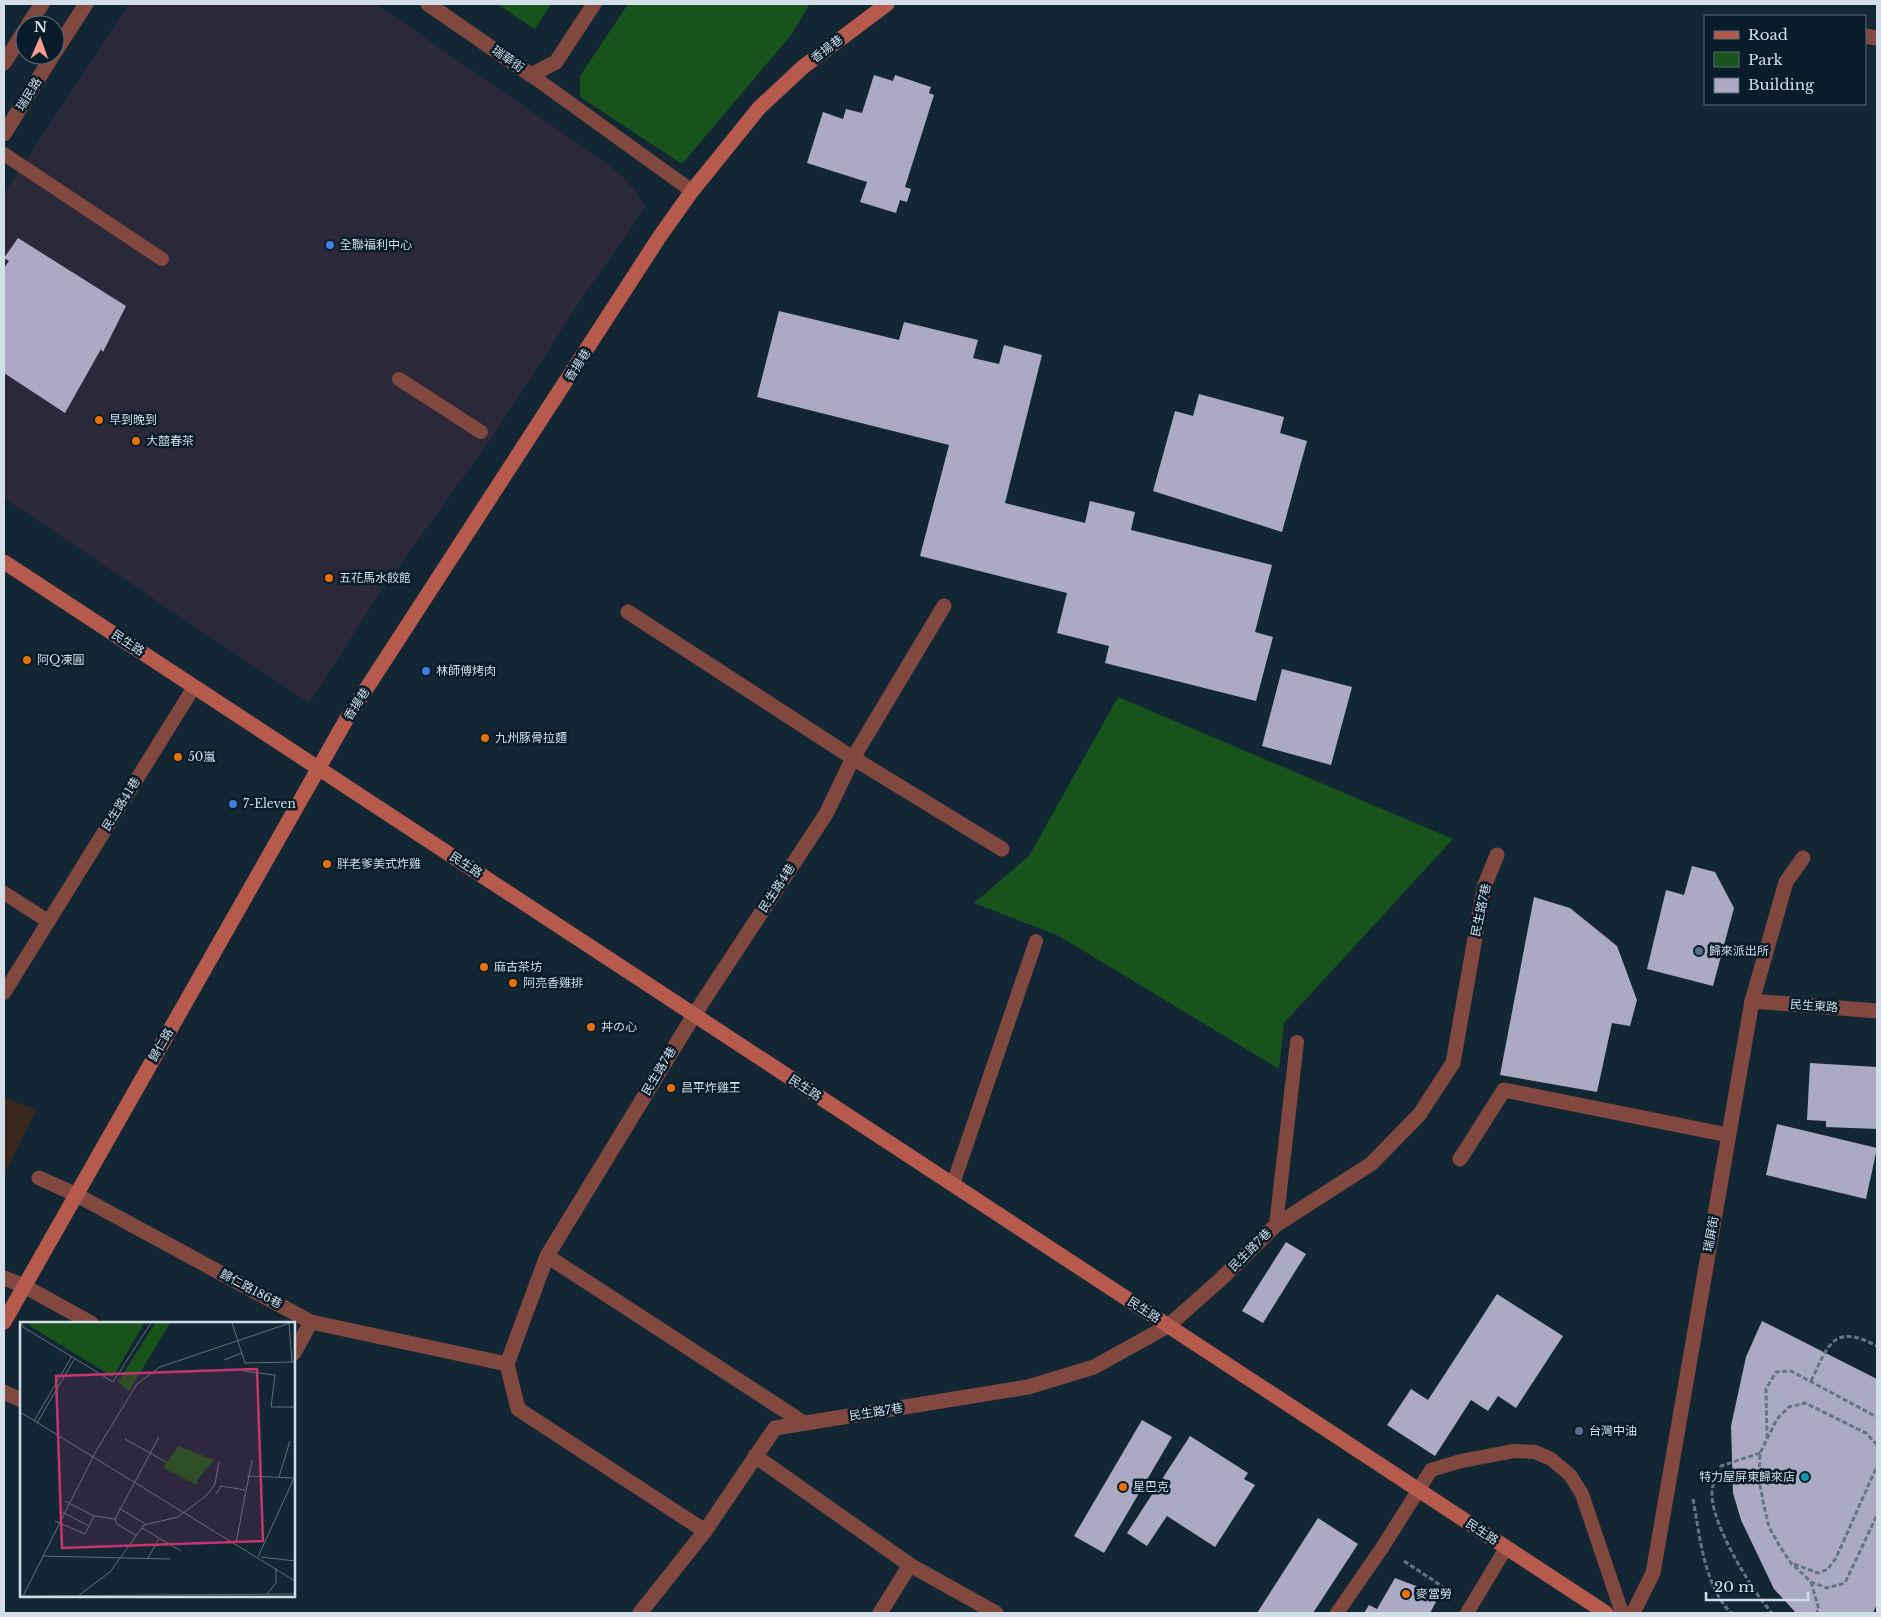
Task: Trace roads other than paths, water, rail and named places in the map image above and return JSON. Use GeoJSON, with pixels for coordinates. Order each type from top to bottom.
{"type":"FeatureCollection","features":[{"type":"Feature","properties":{"kind":"street"},"geometry":{"type":"LineString","coordinates":[[35,15],[42,4]]}},
{"type":"Feature","properties":{"kind":"street","name":"瑞民路"},"geometry":{"type":"LineString","coordinates":[[65,37],[86,4]]}},
{"type":"Feature","properties":{"kind":"street","name":"瑞華街"},"geometry":{"type":"LineString","coordinates":[[428,4],[531,75],[556,62],[594,4]]}},
{"type":"Feature","properties":{"kind":"street","name":"香揚巷"},"geometry":{"type":"LineString","coordinates":[[318,768],[346,720],[500,482],[692,191],[759,108],[803,67],[887,4]]}},
{"type":"Feature","properties":{"kind":"street"},"geometry":{"type":"LineString","coordinates":[[4,63],[15,46]]}},
{"type":"Feature","properties":{"kind":"street","name":"瑞民路"},"geometry":{"type":"LineString","coordinates":[[4,134],[47,65]]}},
{"type":"Feature","properties":{"kind":"street","name":"民生路"},"geometry":{"type":"LineString","coordinates":[[4,562],[1606,1613]]}},
{"type":"Feature","properties":{"kind":"street","name":"民生路4巷"},"geometry":{"type":"LineString","coordinates":[[694,1014],[826,814],[853,758],[944,606]]}},
{"type":"Feature","properties":{"kind":"street"},"geometry":{"type":"LineString","coordinates":[[628,612],[853,758],[1002,849]]}},
{"type":"Feature","properties":{"kind":"street","name":"歸仁路"},"geometry":{"type":"LineString","coordinates":[[4,1322],[318,768]]}},
{"type":"Feature","properties":{"kind":"street","name":"民生路7巷"},"geometry":{"type":"LineString","coordinates":[[640,1613],[705,1531],[775,1428],[1028,1387],[1094,1367],[1168,1326],[1221,1279],[1276,1225],[1371,1164],[1419,1115],[1453,1063],[1484,887],[1497,855]]}},
{"type":"Feature","properties":{"kind":"street","name":"瑞屏街"},"geometry":{"type":"LineString","coordinates":[[1633,1613],[1653,1573],[1752,1001],[1786,882],[1803,858]]}},
{"type":"Feature","properties":{"kind":"street","name":"民生東路"},"geometry":{"type":"LineString","coordinates":[[1752,1001],[1877,1011]]}},
{"type":"Feature","properties":{"kind":"street","name":"民生路7巷"},"geometry":{"type":"LineString","coordinates":[[507,1364],[547,1256],[694,1014]]}},
{"type":"Feature","properties":{"kind":"street"},"geometry":{"type":"LineString","coordinates":[[1460,1159],[1504,1090],[1728,1134]]}},
{"type":"Feature","properties":{"kind":"street","name":"歸仁路186巷"},"geometry":{"type":"LineString","coordinates":[[39,1178],[75,1194],[311,1322],[507,1364]]}},
{"type":"Feature","properties":{"kind":"street"},"geometry":{"type":"LineString","coordinates":[[547,1256],[804,1424]]}},
{"type":"Feature","properties":{"kind":"street"},"geometry":{"type":"LineString","coordinates":[[4,1278],[24,1286],[90,1322]]}},
{"type":"Feature","properties":{"kind":"street"},"geometry":{"type":"LineString","coordinates":[[295,1351],[311,1322]]}},
{"type":"Feature","properties":{"kind":"street"},"geometry":{"type":"LineString","coordinates":[[507,1364],[518,1409],[705,1531]]}},
{"type":"Feature","properties":{"kind":"street"},"geometry":{"type":"LineString","coordinates":[[4,1392],[20,1400]]}},
{"type":"Feature","properties":{"kind":"street"},"geometry":{"type":"LineString","coordinates":[[756,1456],[910,1565],[996,1613]]}},
{"type":"Feature","properties":{"kind":"street"},"geometry":{"type":"LineString","coordinates":[[880,1613],[910,1565]]}},
{"type":"Feature","properties":{"kind":"lane"},"geometry":{"type":"LineString","coordinates":[[531,75],[692,191]]}},
{"type":"Feature","properties":{"kind":"lane"},"geometry":{"type":"LineString","coordinates":[[4,154],[162,259]]}},
{"type":"Feature","properties":{"kind":"lane"},"geometry":{"type":"LineString","coordinates":[[399,380],[482,432]]}},
{"type":"Feature","properties":{"kind":"lane","name":"民生路41巷"},"geometry":{"type":"LineString","coordinates":[[4,992],[194,687]]}},
{"type":"Feature","properties":{"kind":"lane"},"geometry":{"type":"LineString","coordinates":[[4,893],[48,921]]}},
{"type":"Feature","properties":{"kind":"lane"},"geometry":{"type":"LineString","coordinates":[[953,1184],[1036,941]]}},
{"type":"Feature","properties":{"kind":"lane"},"geometry":{"type":"LineString","coordinates":[[1276,1225],[1297,1042]]}},
{"type":"Feature","properties":{"kind":"lane"},"geometry":{"type":"LineString","coordinates":[[1336,1613],[1382,1548],[1417,1489],[1431,1470],[1461,1461],[1514,1451],[1534,1452],[1551,1459],[1570,1475],[1582,1494],[1622,1613]]}},
{"type":"Feature","properties":{"kind":"lane"},"geometry":{"type":"LineString","coordinates":[[1469,1610],[1506,1548]]}},
{"type":"Feature","properties":{"kind":"place","name":"全聯福利中心"},"geometry":{"type":"Point","coordinates":[330,245]}},
{"type":"Feature","properties":{"kind":"place","name":"早到晚到"},"geometry":{"type":"Point","coordinates":[99,420]}},
{"type":"Feature","properties":{"kind":"place","name":"大囍春茶"},"geometry":{"type":"Point","coordinates":[136,441]}},
{"type":"Feature","properties":{"kind":"place","name":"五花馬水餃館"},"geometry":{"type":"Point","coordinates":[329,578]}},
{"type":"Feature","properties":{"kind":"place","name":"阿Q凍圓"},"geometry":{"type":"Point","coordinates":[27,660]}},
{"type":"Feature","properties":{"kind":"place","name":"林師傅烤肉"},"geometry":{"type":"Point","coordinates":[426,671]}},
{"type":"Feature","properties":{"kind":"place","name":"九州豚骨拉麵"},"geometry":{"type":"Point","coordinates":[485,738]}},
{"type":"Feature","properties":{"kind":"place","name":"50嵐"},"geometry":{"type":"Point","coordinates":[178,757]}},
{"type":"Feature","properties":{"kind":"place","name":"7-Eleven"},"geometry":{"type":"Point","coordinates":[233,804]}},
{"type":"Feature","properties":{"kind":"place","name":"胖老爹美式炸雞"},"geometry":{"type":"Point","coordinates":[327,864]}},
{"type":"Feature","properties":{"kind":"place","name":"歸來派出所"},"geometry":{"type":"Point","coordinates":[1699,951]}},
{"type":"Feature","properties":{"kind":"place","name":"麻古茶坊"},"geometry":{"type":"Point","coordinates":[484,967]}},
{"type":"Feature","properties":{"kind":"place","name":"阿亮香雞排"},"geometry":{"type":"Point","coordinates":[513,983]}},
{"type":"Feature","properties":{"kind":"place","name":"丼の心"},"geometry":{"type":"Point","coordinates":[591,1027]}},
{"type":"Feature","properties":{"kind":"place","name":"昌平炸雞王"},"geometry":{"type":"Point","coordinates":[671,1088]}},
{"type":"Feature","properties":{"kind":"place","name":"台灣中油"},"geometry":{"type":"Point","coordinates":[1579,1431]}},
{"type":"Feature","properties":{"kind":"place","name":"特力屋屏東歸來店"},"geometry":{"type":"Point","coordinates":[1805,1477]}},
{"type":"Feature","properties":{"kind":"place","name":"星巴克"},"geometry":{"type":"Point","coordinates":[1123,1487]}},
{"type":"Feature","properties":{"kind":"place","name":"麥當勞"},"geometry":{"type":"Point","coordinates":[1406,1594]}}]}
